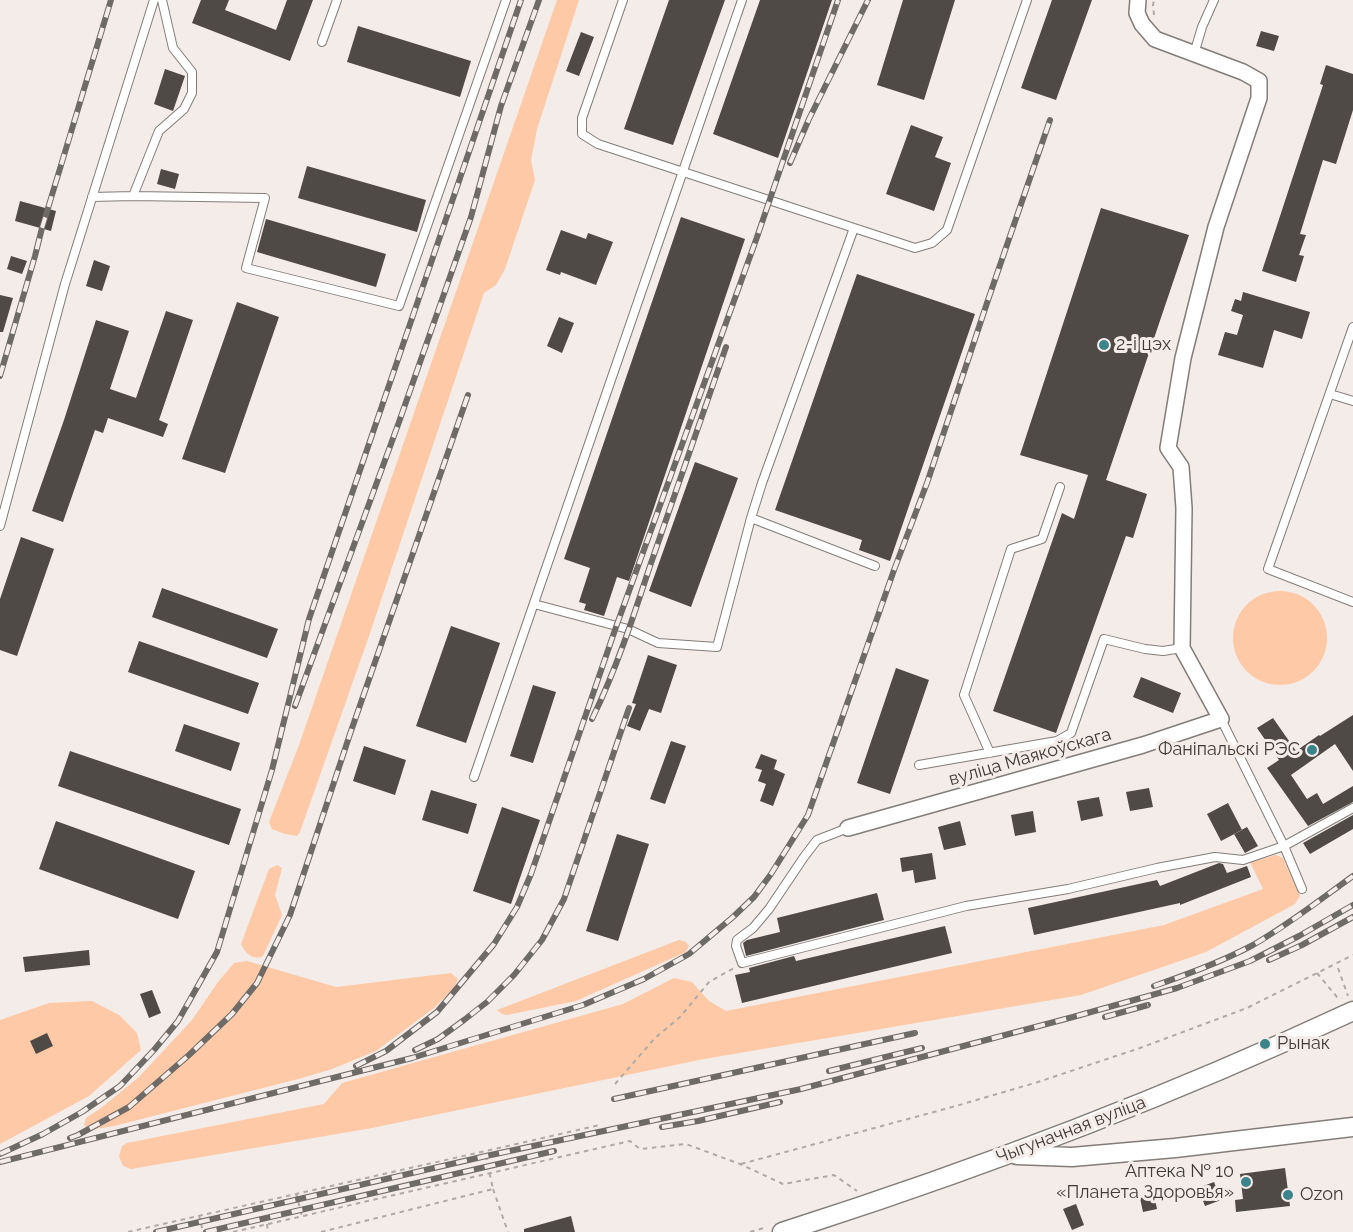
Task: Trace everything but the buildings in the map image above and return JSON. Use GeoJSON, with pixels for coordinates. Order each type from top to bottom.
{"type":"FeatureCollection","features":[{"type":"Feature","properties":{"kind":"street"},"geometry":{"type":"LineString","coordinates":[[1138,0],[1137,14],[1155,39],[1243,72],[1259,81],[1259,98],[1216,227],[1184,358],[1168,448],[1181,467],[1184,508],[1182,648],[1221,718]]}},
{"type":"Feature","properties":{"kind":"street","name":"вуліца Маякоўскага"},"geometry":{"type":"LineString","coordinates":[[848,828],[1143,745],[1221,718]]}},
{"type":"Feature","properties":{"kind":"street","name":"Чыгуначная вуліца"},"geometry":{"type":"LineString","coordinates":[[782,1232],[1066,1133],[1264,1051],[1353,1011]]}},
{"type":"Feature","properties":{"kind":"street"},"geometry":{"type":"LineString","coordinates":[[1008,1155],[1072,1156],[1175,1148],[1353,1129]]}},
{"type":"Feature","properties":{"kind":"street"},"geometry":{"type":"LineString","coordinates":[[1066,1133],[1072,1156]]}},
{"type":"Feature","properties":{"kind":"lane"},"geometry":{"type":"LineString","coordinates":[[0,526],[65,284],[154,0]]}},
{"type":"Feature","properties":{"kind":"lane"},"geometry":{"type":"LineString","coordinates":[[134,196],[159,131],[184,109],[192,93],[192,72],[173,48],[162,0]]}},
{"type":"Feature","properties":{"kind":"lane"},"geometry":{"type":"LineString","coordinates":[[322,42],[338,0]]}},
{"type":"Feature","properties":{"kind":"lane"},"geometry":{"type":"LineString","coordinates":[[92,197],[265,198],[246,268],[399,306],[506,0]]}},
{"type":"Feature","properties":{"kind":"lane"},"geometry":{"type":"LineString","coordinates":[[623,0],[582,118],[582,134],[598,144],[915,248],[932,243],[947,230],[1027,0]]}},
{"type":"Feature","properties":{"kind":"lane"},"geometry":{"type":"LineString","coordinates":[[474,777],[741,0]]}},
{"type":"Feature","properties":{"kind":"lane"},"geometry":{"type":"LineString","coordinates":[[1194,54],[1202,27],[1214,0]]}},
{"type":"Feature","properties":{"kind":"lane"},"geometry":{"type":"LineString","coordinates":[[534,604],[628,629],[658,643],[717,648],[762,483],[854,228]]}},
{"type":"Feature","properties":{"kind":"lane"},"geometry":{"type":"LineString","coordinates":[[1353,327],[1268,569],[1353,602]]}},
{"type":"Feature","properties":{"kind":"lane"},"geometry":{"type":"LineString","coordinates":[[1330,394],[1353,401]]}},
{"type":"Feature","properties":{"kind":"lane"},"geometry":{"type":"LineString","coordinates":[[990,753],[964,695],[1011,549],[1042,539],[1060,487]]}},
{"type":"Feature","properties":{"kind":"lane"},"geometry":{"type":"LineString","coordinates":[[752,518],[875,566]]}},
{"type":"Feature","properties":{"kind":"lane"},"geometry":{"type":"LineString","coordinates":[[920,765],[1058,741],[1071,734],[1104,639],[1162,651],[1182,648]]}},
{"type":"Feature","properties":{"kind":"lane"},"geometry":{"type":"LineString","coordinates":[[1221,718],[1284,846],[1302,889]]}},
{"type":"Feature","properties":{"kind":"lane"},"geometry":{"type":"LineString","coordinates":[[848,828],[817,840],[769,909],[753,928],[737,940],[736,946],[741,963],[966,906],[1068,889],[1157,868],[1215,858],[1243,860],[1284,846],[1353,808]]}},
{"type":"Feature","properties":{"kind":"path"},"geometry":{"type":"LineString","coordinates":[[1154,0],[1154,16]]}},
{"type":"Feature","properties":{"kind":"path"},"geometry":{"type":"LineString","coordinates":[[740,1164],[957,1106],[1129,1052],[1247,1008],[1353,955]]}},
{"type":"Feature","properties":{"kind":"path"},"geometry":{"type":"LineString","coordinates":[[615,1084],[655,1038],[680,1017],[709,982],[741,963]]}},
{"type":"Feature","properties":{"kind":"path"},"geometry":{"type":"LineString","coordinates":[[1317,973],[1337,997],[1350,1000],[1338,968]]}},
{"type":"Feature","properties":{"kind":"path"},"geometry":{"type":"LineString","coordinates":[[128,1232],[600,1125]]}},
{"type":"Feature","properties":{"kind":"path"},"geometry":{"type":"LineString","coordinates":[[233,1232],[630,1141],[640,1149],[686,1144],[740,1164],[783,1184],[834,1175],[858,1191]]}},
{"type":"Feature","properties":{"kind":"path"},"geometry":{"type":"LineString","coordinates":[[485,1151],[508,1232]]}},
{"type":"Feature","properties":{"kind":"path"},"geometry":{"type":"LineString","coordinates":[[321,1232],[494,1189]]}},
{"type":"Feature","properties":{"kind":"path"},"geometry":{"type":"LineString","coordinates":[[296,1193],[302,1216]]}},
{"type":"Feature","properties":{"kind":"path"},"geometry":{"type":"LineString","coordinates":[[199,1215],[203,1232]]}},
{"type":"Feature","properties":{"kind":"path"},"geometry":{"type":"LineString","coordinates":[[267,1224],[268,1232]]}},
{"type":"Feature","properties":{"kind":"shaded area"},"geometry":{"type":"Polygon","coordinates":[[[557,0],[579,0],[537,129],[531,160],[535,180],[505,269],[496,285],[484,293],[368,639],[300,832],[297,836],[285,834],[272,829],[269,822],[299,745],[557,0]]]}},
{"type":"Feature","properties":{"kind":"shaded area"},"geometry":{"type":"Polygon","coordinates":[[[1280,591],[1298,595],[1313,605],[1323,620],[1327,638],[1323,656],[1313,671],[1298,681],[1280,685],[1262,681],[1247,671],[1237,656],[1233,638],[1237,620],[1247,605],[1262,595],[1280,591]]]}},
{"type":"Feature","properties":{"kind":"shaded area"},"geometry":{"type":"Polygon","coordinates":[[[1276,855],[1283,858],[1300,896],[1295,904],[1206,952],[1081,995],[704,1059],[372,1128],[131,1169],[123,1166],[119,1156],[122,1146],[127,1143],[324,1104],[342,1083],[623,1004],[674,978],[692,982],[709,1001],[726,1011],[1164,925],[1263,889],[1250,862],[1276,855]]]}},
{"type":"Feature","properties":{"kind":"shaded area"},"geometry":{"type":"Polygon","coordinates":[[[277,865],[282,868],[275,895],[282,915],[263,956],[256,958],[247,953],[241,944],[269,869],[277,865]]]}},
{"type":"Feature","properties":{"kind":"shaded area"},"geometry":{"type":"Polygon","coordinates":[[[679,940],[686,942],[689,946],[686,952],[576,1001],[507,1015],[497,1010],[679,940]]]}},
{"type":"Feature","properties":{"kind":"shaded area"},"geometry":{"type":"Polygon","coordinates":[[[247,961],[336,987],[451,973],[458,979],[454,988],[434,1008],[376,1051],[332,1069],[302,1078],[114,1126],[89,1130],[84,1125],[86,1118],[139,1077],[192,1020],[234,963],[247,961]]]}},
{"type":"Feature","properties":{"kind":"shaded area"},"geometry":{"type":"Polygon","coordinates":[[[92,1001],[119,1015],[137,1033],[141,1050],[89,1096],[0,1144],[0,1020],[49,1003],[92,1001]]]}},
{"type":"Feature","properties":{"kind":"railway"},"geometry":{"type":"LineString","coordinates":[[0,376],[111,0]]}},
{"type":"Feature","properties":{"kind":"railway"},"geometry":{"type":"LineString","coordinates":[[0,1154],[43,1134],[82,1112],[120,1086],[178,1021],[217,952],[272,770],[309,619],[521,0]]}},
{"type":"Feature","properties":{"kind":"railway"},"geometry":{"type":"LineString","coordinates":[[295,706],[471,217],[501,106],[539,0]]}},
{"type":"Feature","properties":{"kind":"railway"},"geometry":{"type":"LineString","coordinates":[[356,1066],[386,1051],[437,1012],[494,944],[517,907],[531,874],[616,627],[756,240],[838,0]]}},
{"type":"Feature","properties":{"kind":"railway"},"geometry":{"type":"LineString","coordinates":[[790,163],[809,119],[868,0]]}},
{"type":"Feature","properties":{"kind":"railway"},"geometry":{"type":"LineString","coordinates":[[0,1162],[412,1058],[583,1005],[644,979],[689,954],[754,897],[808,815],[927,483],[1050,120]]}},
{"type":"Feature","properties":{"kind":"railway"},"geometry":{"type":"LineString","coordinates":[[592,719],[624,644],[726,347]]}},
{"type":"Feature","properties":{"kind":"railway"},"geometry":{"type":"LineString","coordinates":[[70,1138],[129,1107],[232,1014],[257,983],[290,915],[350,734],[468,395]]}},
{"type":"Feature","properties":{"kind":"railway"},"geometry":{"type":"LineString","coordinates":[[415,1050],[438,1039],[487,1002],[514,975],[542,940],[564,899],[629,708]]}},
{"type":"Feature","properties":{"kind":"railway"},"geometry":{"type":"LineString","coordinates":[[1154,986],[1217,962],[1253,945],[1353,876]]}},
{"type":"Feature","properties":{"kind":"railway"},"geometry":{"type":"LineString","coordinates":[[156,1232],[486,1156],[801,1089],[1073,1017],[1177,988],[1250,961],[1353,905]]}},
{"type":"Feature","properties":{"kind":"railway"},"geometry":{"type":"LineString","coordinates":[[1269,960],[1353,917]]}},
{"type":"Feature","properties":{"kind":"railway"},"geometry":{"type":"LineString","coordinates":[[1105,1017],[1148,1005]]}},
{"type":"Feature","properties":{"kind":"railway"},"geometry":{"type":"LineString","coordinates":[[614,1099],[915,1033]]}},
{"type":"Feature","properties":{"kind":"railway"},"geometry":{"type":"LineString","coordinates":[[829,1071],[922,1048]]}},
{"type":"Feature","properties":{"kind":"railway"},"geometry":{"type":"LineString","coordinates":[[662,1127],[780,1102]]}},
{"type":"Feature","properties":{"kind":"railway"},"geometry":{"type":"LineString","coordinates":[[206,1232],[554,1151]]}},
{"type":"Feature","properties":{"kind":"place","name":"2-і цэх"},"geometry":{"type":"Point","coordinates":[1104,345]}},
{"type":"Feature","properties":{"kind":"place","name":"Фаніпальскі РЭС"},"geometry":{"type":"Point","coordinates":[1312,750]}},
{"type":"Feature","properties":{"kind":"place","name":"Рынак"},"geometry":{"type":"Point","coordinates":[1265,1044]}},
{"type":"Feature","properties":{"kind":"place","name":"Аптека № 10 «Планета Здоровья»"},"geometry":{"type":"Point","coordinates":[1246,1182]}},
{"type":"Feature","properties":{"kind":"place","name":"Ozon"},"geometry":{"type":"Point","coordinates":[1288,1195]}}]}
